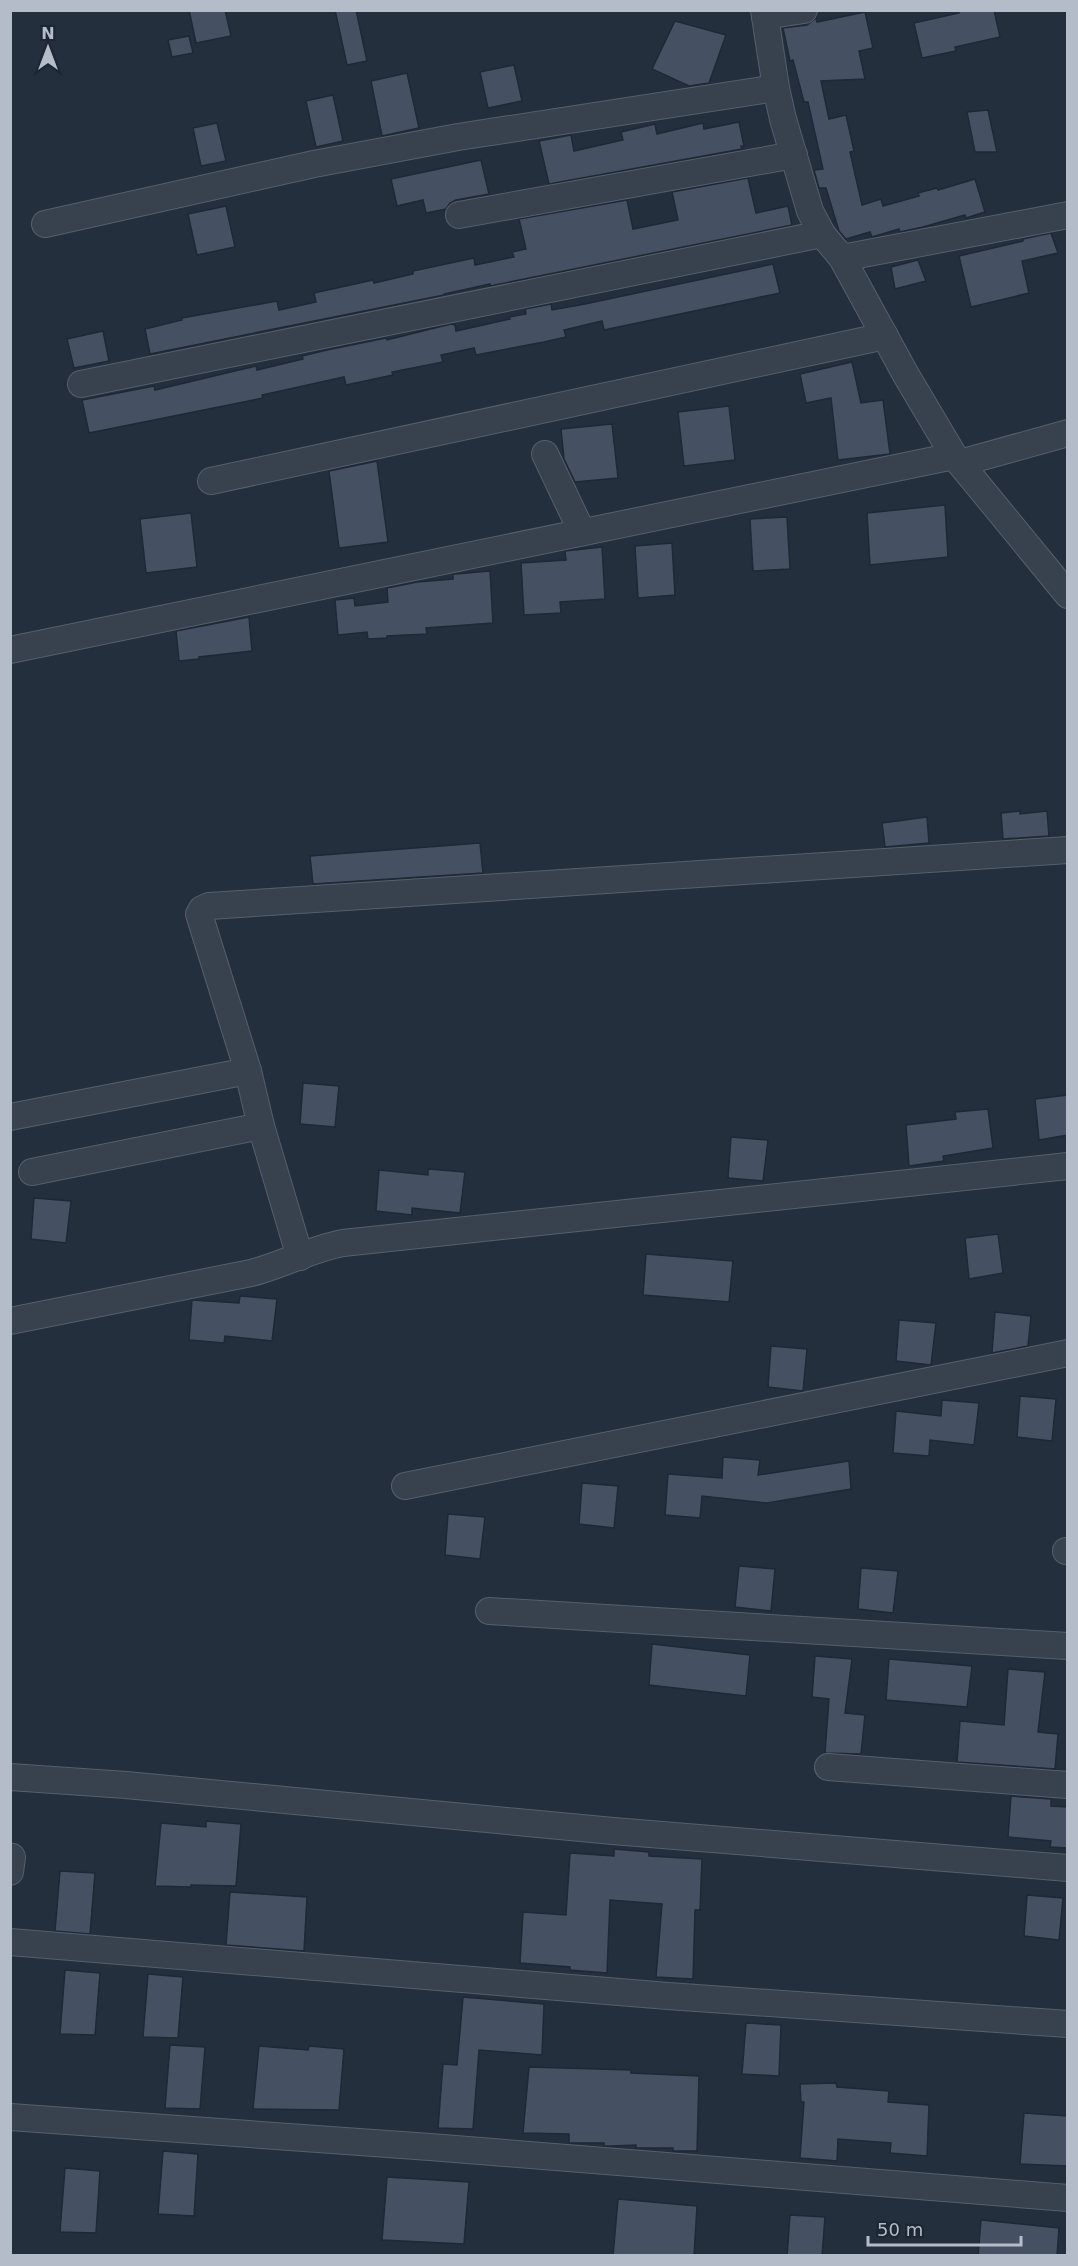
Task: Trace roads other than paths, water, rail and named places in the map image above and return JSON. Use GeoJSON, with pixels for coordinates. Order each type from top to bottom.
{"type":"FeatureCollection","features":[{"type":"Feature","properties":{"kind":"street"},"geometry":{"type":"LineString","coordinates":[[804,10],[764,13],[776,88],[810,211],[822,234],[842,258],[957,460],[1064,584]]}},
{"type":"Feature","properties":{"kind":"street"},"geometry":{"type":"LineString","coordinates":[[45,224],[314,164],[458,137],[776,88]]}},
{"type":"Feature","properties":{"kind":"street"},"geometry":{"type":"LineString","coordinates":[[459,215],[794,155]]}},
{"type":"Feature","properties":{"kind":"street"},"geometry":{"type":"LineString","coordinates":[[842,258],[1068,215]]}},
{"type":"Feature","properties":{"kind":"street"},"geometry":{"type":"LineString","coordinates":[[81,384],[822,234]]}},
{"type":"Feature","properties":{"kind":"street"},"geometry":{"type":"LineString","coordinates":[[211,481],[885,336]]}},
{"type":"Feature","properties":{"kind":"street"},"geometry":{"type":"LineString","coordinates":[[10,650],[582,532],[957,460],[1068,433]]}},
{"type":"Feature","properties":{"kind":"street"},"geometry":{"type":"LineString","coordinates":[[545,454],[582,532]]}},
{"type":"Feature","properties":{"kind":"street"},"geometry":{"type":"LineString","coordinates":[[300,1257],[261,1126],[248,1071],[200,914],[202,909],[209,906],[1068,850]]}},
{"type":"Feature","properties":{"kind":"street"},"geometry":{"type":"LineString","coordinates":[[10,1117],[248,1071]]}},
{"type":"Feature","properties":{"kind":"street"},"geometry":{"type":"LineString","coordinates":[[32,1172],[261,1126]]}},
{"type":"Feature","properties":{"kind":"street"},"geometry":{"type":"LineString","coordinates":[[10,1321],[251,1274],[329,1245],[1068,1166]]}},
{"type":"Feature","properties":{"kind":"street"},"geometry":{"type":"LineString","coordinates":[[405,1486],[1068,1353]]}},
{"type":"Feature","properties":{"kind":"street"},"geometry":{"type":"LineString","coordinates":[[489,1611],[1068,1646]]}},
{"type":"Feature","properties":{"kind":"street"},"geometry":{"type":"LineString","coordinates":[[828,1767],[1068,1785]]}},
{"type":"Feature","properties":{"kind":"street"},"geometry":{"type":"LineString","coordinates":[[10,1777],[126,1785],[624,1832],[1068,1868]]}},
{"type":"Feature","properties":{"kind":"street"},"geometry":{"type":"LineString","coordinates":[[10,1942],[668,1996],[1068,2024]]}},
{"type":"Feature","properties":{"kind":"street"},"geometry":{"type":"LineString","coordinates":[[10,2117],[418,2146],[1068,2198]]}}]}
